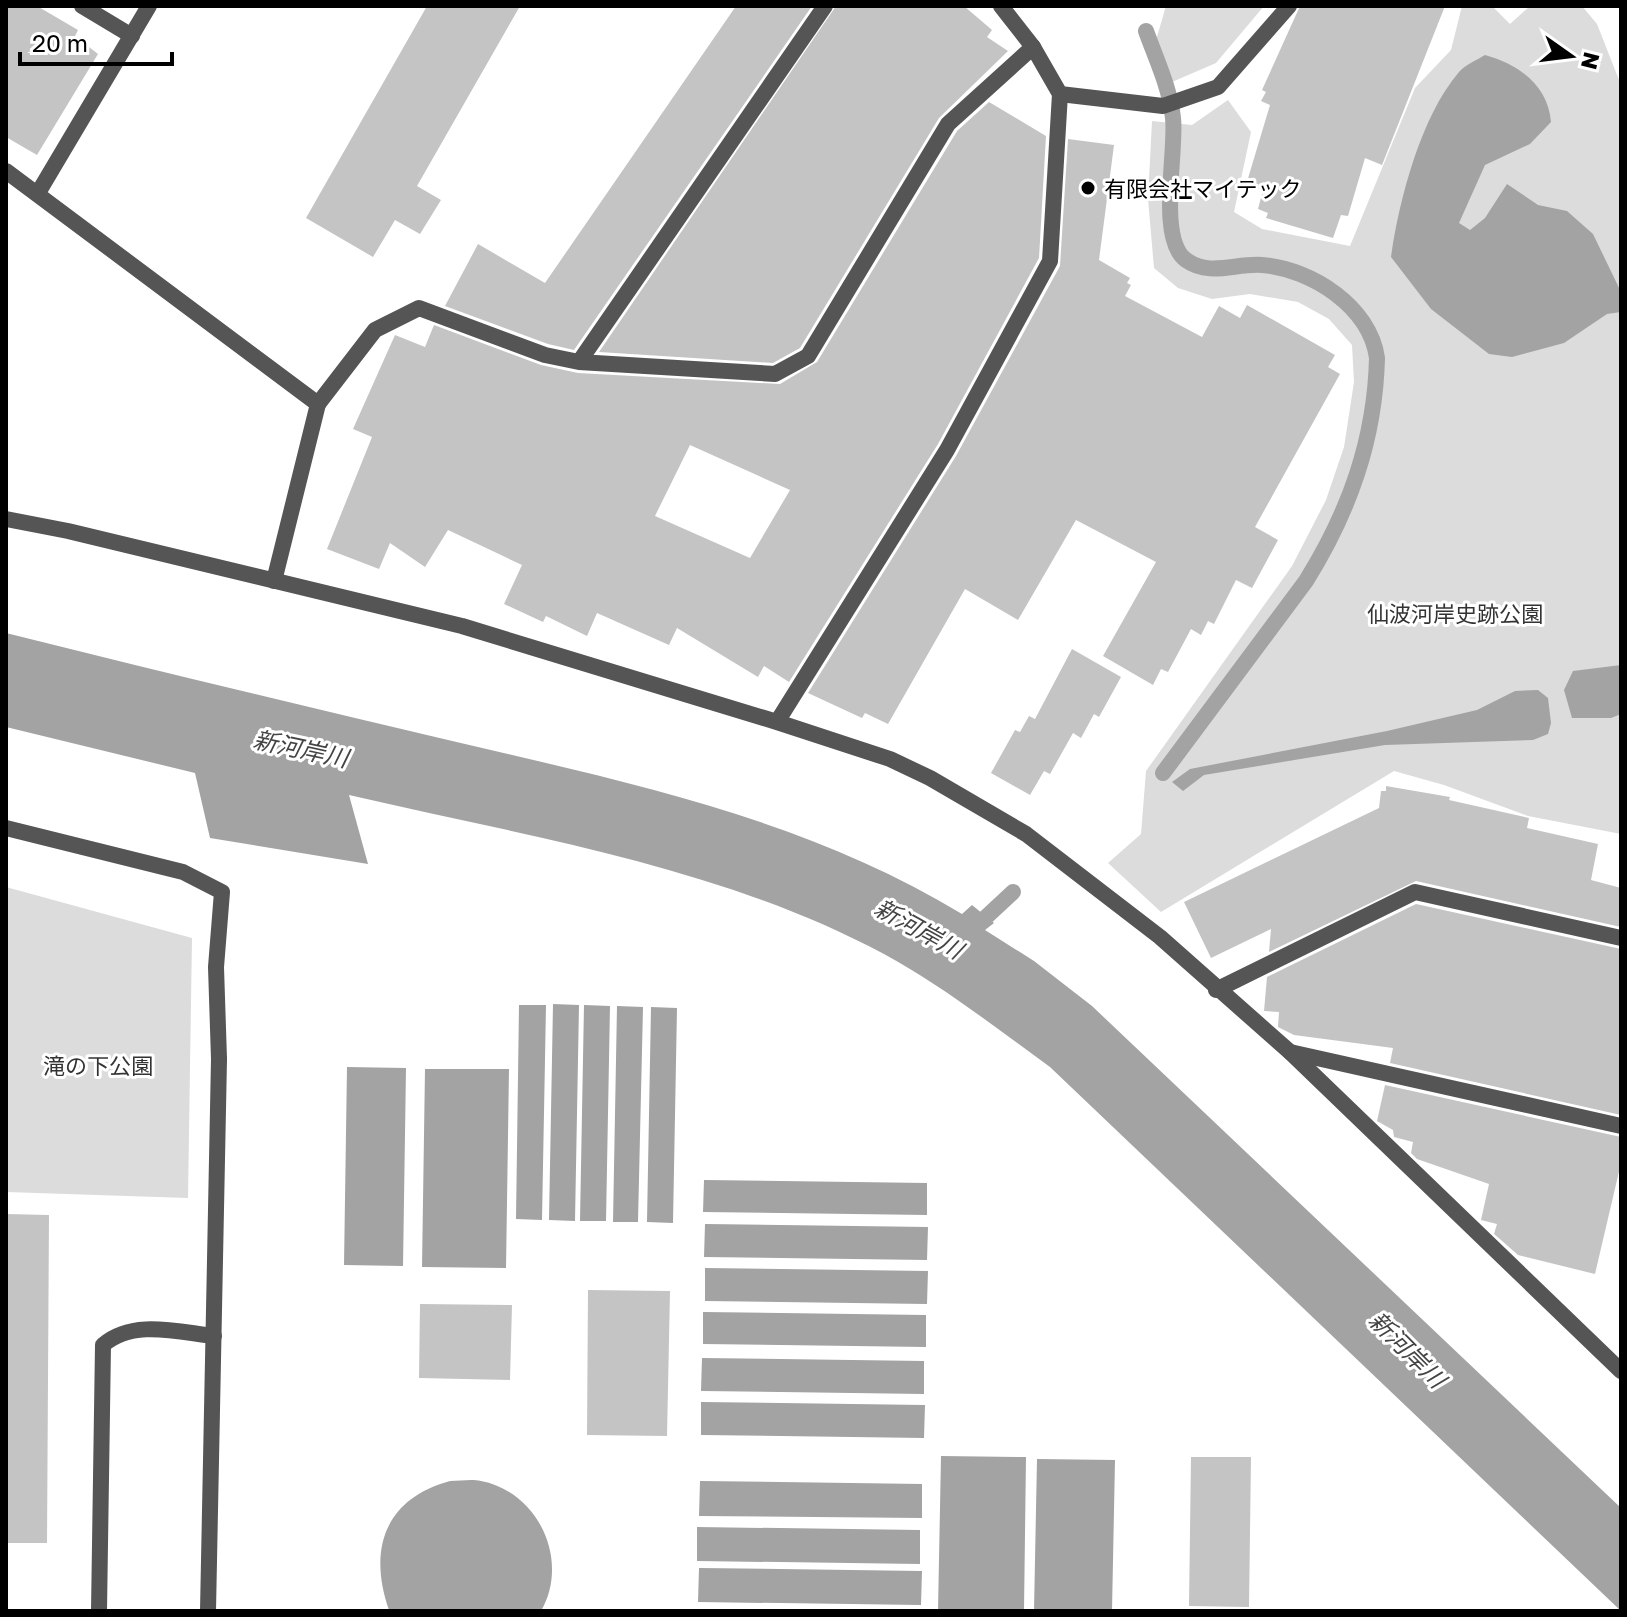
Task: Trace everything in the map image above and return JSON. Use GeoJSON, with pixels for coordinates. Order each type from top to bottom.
{"type":"FeatureCollection","features":[{"type":"Feature","properties":{"kind":"street"},"geometry":{"type":"LineString","coordinates":[[82,6],[132,36]]}},
{"type":"Feature","properties":{"kind":"street"},"geometry":{"type":"LineString","coordinates":[[38,193],[149,6]]}},
{"type":"Feature","properties":{"kind":"street"},"geometry":{"type":"LineString","coordinates":[[579,362],[825,6]]}},
{"type":"Feature","properties":{"kind":"street"},"geometry":{"type":"LineString","coordinates":[[777,722],[947,450],[1050,261],[1060,94],[1033,47],[1001,6]]}},
{"type":"Feature","properties":{"kind":"street"},"geometry":{"type":"LineString","coordinates":[[1060,94],[1163,106],[1218,87],[1289,6]]}},
{"type":"Feature","properties":{"kind":"street"},"geometry":{"type":"LineString","coordinates":[[274,581],[318,404],[375,330],[419,308],[545,355],[579,362],[775,374],[808,356],[948,124],[1033,47]]}},
{"type":"Feature","properties":{"kind":"street"},"geometry":{"type":"LineString","coordinates":[[6,171],[318,404]]}},
{"type":"Feature","properties":{"kind":"street"},"geometry":{"type":"LineString","coordinates":[[6,519],[462,626],[890,759],[1026,834],[1098,886],[1290,1052],[1621,1371]]}},
{"type":"Feature","properties":{"kind":"street"},"geometry":{"type":"LineString","coordinates":[[6,828],[183,872],[222,892],[216,967],[219,1059],[208,1611]]}},
{"type":"Feature","properties":{"kind":"street"},"geometry":{"type":"LineString","coordinates":[[1216,990],[1415,892],[1621,938]]}},
{"type":"Feature","properties":{"kind":"street"},"geometry":{"type":"LineString","coordinates":[[1290,1052],[1621,1126]]}},
{"type":"Feature","properties":{"kind":"street"},"geometry":{"type":"LineString","coordinates":[[99,1611],[103,1345],[115,1335],[139,1328],[214,1336]]}},
{"type":"Feature","properties":{"kind":"green space"},"geometry":{"type":"Polygon","coordinates":[[[1166,6],[1264,6],[1216,63],[1172,82],[1154,47],[1166,6]]]}},
{"type":"Feature","properties":{"kind":"green space","name":"仙波河岸史跡公園"},"geometry":{"type":"Polygon","coordinates":[[[1462,6],[1492,6],[1510,24],[1530,6],[1582,6],[1597,24],[1621,85],[1621,834],[1528,816],[1444,785],[1394,771],[1161,912],[1108,863],[1141,834],[1146,771],[1292,566],[1326,500],[1344,447],[1354,382],[1352,345],[1329,319],[1298,302],[1250,294],[1212,299],[1178,288],[1154,268],[1148,199],[1152,121],[1192,125],[1228,100],[1251,132],[1234,212],[1262,229],[1350,246],[1415,88],[1451,50],[1462,6]]]}},
{"type":"Feature","properties":{"kind":"green space","name":"滝の下公園"},"geometry":{"type":"Polygon","coordinates":[[[6,887],[192,938],[188,1198],[6,1192],[6,887]]]}},
{"type":"Feature","properties":{"kind":"water"},"geometry":{"type":"Polygon","coordinates":[[[1485,55],[1520,70],[1538,87],[1549,109],[1551,122],[1530,144],[1485,165],[1459,223],[1470,230],[1485,218],[1507,184],[1538,205],[1567,211],[1593,234],[1621,292],[1621,312],[1607,314],[1564,343],[1512,357],[1489,354],[1431,309],[1391,257],[1406,185],[1433,111],[1459,72],[1485,55]]]}},
{"type":"Feature","properties":{"kind":"water","name":"新河岸川"},"geometry":{"type":"Polygon","coordinates":[[[6,633],[647,788],[777,828],[840,852],[962,914],[972,905],[994,923],[985,930],[1034,961],[1092,1006],[1621,1508],[1621,1611],[1050,1067],[906,966],[821,924],[690,876],[622,857],[349,795],[368,864],[210,838],[195,773],[6,727],[6,633]]]}},
{"type":"Feature","properties":{"kind":"water"},"geometry":{"type":"Polygon","coordinates":[[[1621,665],[1621,714],[1611,718],[1572,718],[1564,690],[1573,671],[1621,665]]]}},
{"type":"Feature","properties":{"kind":"water"},"geometry":{"type":"Polygon","coordinates":[[[1538,690],[1548,698],[1551,723],[1548,734],[1533,740],[1385,745],[1204,775],[1183,791],[1172,782],[1190,769],[1387,731],[1477,710],[1515,691],[1538,690]]]}},
{"type":"Feature","properties":{"kind":"water"},"geometry":{"type":"Polygon","coordinates":[[[553,1004],[579,1005],[575,1221],[549,1220],[553,1004]]]}},
{"type":"Feature","properties":{"kind":"water"},"geometry":{"type":"Polygon","coordinates":[[[519,1005],[546,1005],[542,1220],[516,1219],[519,1005]]]}},
{"type":"Feature","properties":{"kind":"water"},"geometry":{"type":"Polygon","coordinates":[[[584,1005],[610,1006],[606,1221],[580,1221],[584,1005]]]}},
{"type":"Feature","properties":{"kind":"water"},"geometry":{"type":"Polygon","coordinates":[[[617,1006],[643,1007],[638,1222],[613,1222],[617,1006]]]}},
{"type":"Feature","properties":{"kind":"water"},"geometry":{"type":"Polygon","coordinates":[[[651,1007],[677,1008],[673,1223],[647,1222],[651,1007]]]}},
{"type":"Feature","properties":{"kind":"water"},"geometry":{"type":"Polygon","coordinates":[[[347,1067],[406,1068],[403,1266],[344,1265],[347,1067]]]}},
{"type":"Feature","properties":{"kind":"water"},"geometry":{"type":"Polygon","coordinates":[[[425,1069],[509,1069],[506,1268],[422,1267],[425,1069]]]}},
{"type":"Feature","properties":{"kind":"water"},"geometry":{"type":"Polygon","coordinates":[[[704,1180],[927,1183],[927,1215],[703,1212],[704,1180]]]}},
{"type":"Feature","properties":{"kind":"water"},"geometry":{"type":"Polygon","coordinates":[[[705,1224],[928,1227],[927,1260],[704,1257],[705,1224]]]}},
{"type":"Feature","properties":{"kind":"water"},"geometry":{"type":"Polygon","coordinates":[[[705,1268],[928,1271],[927,1304],[705,1301],[705,1268]]]}},
{"type":"Feature","properties":{"kind":"water"},"geometry":{"type":"Polygon","coordinates":[[[703,1312],[926,1315],[926,1347],[703,1344],[703,1312]]]}},
{"type":"Feature","properties":{"kind":"water"},"geometry":{"type":"Polygon","coordinates":[[[702,1358],[924,1361],[924,1394],[701,1391],[702,1358]]]}},
{"type":"Feature","properties":{"kind":"water"},"geometry":{"type":"Polygon","coordinates":[[[701,1402],[925,1405],[924,1438],[701,1435],[701,1402]]]}},
{"type":"Feature","properties":{"kind":"water"},"geometry":{"type":"Polygon","coordinates":[[[941,1456],[1026,1457],[1024,1611],[938,1611],[941,1456]]]}},
{"type":"Feature","properties":{"kind":"water"},"geometry":{"type":"Polygon","coordinates":[[[1037,1459],[1115,1460],[1112,1611],[1034,1611],[1037,1459]]]}},
{"type":"Feature","properties":{"kind":"water"},"geometry":{"type":"Polygon","coordinates":[[[477,1480],[501,1488],[519,1499],[533,1514],[544,1531],[552,1571],[549,1592],[541,1611],[389,1610],[380,1567],[387,1530],[396,1514],[410,1500],[450,1481],[477,1480]]]}},
{"type":"Feature","properties":{"kind":"water"},"geometry":{"type":"Polygon","coordinates":[[[700,1481],[922,1484],[922,1518],[699,1516],[700,1481]]]}},
{"type":"Feature","properties":{"kind":"water"},"geometry":{"type":"Polygon","coordinates":[[[697,1527],[920,1530],[920,1564],[697,1561],[697,1527]]]}},
{"type":"Feature","properties":{"kind":"water"},"geometry":{"type":"Polygon","coordinates":[[[699,1568],[922,1571],[921,1605],[698,1602],[699,1568]]]}},
{"type":"Feature","properties":{"kind":"building"},"geometry":{"type":"Polygon","coordinates":[[[6,6],[37,6],[78,30],[75,36],[98,54],[37,155],[6,137],[6,6]]]}},
{"type":"Feature","properties":{"kind":"building"},"geometry":{"type":"Polygon","coordinates":[[[427,6],[520,6],[417,186],[441,200],[420,234],[395,220],[373,257],[306,218],[427,6]]]}},
{"type":"Feature","properties":{"kind":"building"},"geometry":{"type":"Polygon","coordinates":[[[736,6],[812,6],[574,350],[548,344],[445,306],[478,244],[545,283],[736,6]]]}},
{"type":"Feature","properties":{"kind":"building"},"geometry":{"type":"Polygon","coordinates":[[[836,6],[964,6],[992,30],[987,37],[1008,51],[939,118],[800,348],[773,363],[599,352],[836,6]]]}},
{"type":"Feature","properties":{"kind":"building"},"geometry":{"type":"Polygon","coordinates":[[[1300,6],[1445,6],[1382,165],[1365,158],[1348,216],[1341,215],[1333,238],[1266,218],[1268,213],[1258,209],[1263,190],[1246,185],[1270,105],[1261,101],[1266,92],[1262,90],[1300,6]]]}},
{"type":"Feature","properties":{"kind":"building"},"geometry":{"type":"Polygon","coordinates":[[[989,102],[1046,136],[1039,258],[938,444],[789,682],[764,666],[758,677],[677,628],[669,645],[597,613],[587,636],[546,616],[543,622],[504,604],[522,565],[448,530],[425,567],[390,543],[379,569],[327,549],[372,437],[353,429],[395,335],[425,347],[434,325],[541,365],[578,373],[780,384],[817,362],[957,131],[989,102]],[[690,445],[655,516],[750,558],[790,490],[690,445]]]}},
{"type":"Feature","properties":{"kind":"building"},"geometry":{"type":"Polygon","coordinates":[[[1068,139],[1114,145],[1099,260],[1130,278],[1127,283],[1131,285],[1125,296],[1202,337],[1219,306],[1240,318],[1247,305],[1335,355],[1328,367],[1340,374],[1255,527],[1278,540],[1252,588],[1236,580],[1214,624],[1208,621],[1201,635],[1191,629],[1168,672],[1161,669],[1153,685],[1103,656],[1156,562],[1076,520],[1018,620],[965,589],[888,724],[865,713],[862,718],[808,693],[956,456],[1060,266],[1068,139]]]}},
{"type":"Feature","properties":{"kind":"building"},"geometry":{"type":"Polygon","coordinates":[[[1072,649],[1121,677],[1099,717],[1094,714],[1081,738],[1073,733],[1050,774],[1044,771],[1030,795],[991,773],[1015,730],[1020,732],[1029,716],[1035,719],[1072,649]]]}},
{"type":"Feature","properties":{"kind":"building"},"geometry":{"type":"Polygon","coordinates":[[[1386,786],[1450,797],[1449,800],[1529,818],[1527,828],[1598,844],[1591,880],[1621,888],[1621,927],[1416,881],[1269,952],[1271,929],[1211,958],[1184,902],[1379,808],[1381,791],[1386,791],[1386,786]]]}},
{"type":"Feature","properties":{"kind":"building"},"geometry":{"type":"Polygon","coordinates":[[[1416,904],[1621,949],[1621,1115],[1390,1063],[1393,1048],[1294,1035],[1278,1027],[1279,1012],[1264,1011],[1267,977],[1416,904]]]}},
{"type":"Feature","properties":{"kind":"building"},"geometry":{"type":"Polygon","coordinates":[[[1385,1085],[1621,1137],[1621,1163],[1595,1274],[1518,1255],[1494,1234],[1497,1224],[1481,1220],[1489,1184],[1417,1159],[1411,1153],[1413,1142],[1394,1137],[1393,1130],[1377,1121],[1385,1085]]]}},
{"type":"Feature","properties":{"kind":"building"},"geometry":{"type":"Polygon","coordinates":[[[6,1214],[49,1215],[47,1543],[6,1543],[6,1214]]]}},
{"type":"Feature","properties":{"kind":"building"},"geometry":{"type":"Polygon","coordinates":[[[588,1290],[670,1291],[667,1436],[587,1435],[588,1290]]]}},
{"type":"Feature","properties":{"kind":"building"},"geometry":{"type":"Polygon","coordinates":[[[420,1304],[512,1305],[510,1380],[419,1378],[420,1304]]]}},
{"type":"Feature","properties":{"kind":"building"},"geometry":{"type":"Polygon","coordinates":[[[1191,1457],[1251,1457],[1249,1607],[1189,1606],[1191,1457]]]}},
{"type":"Feature","properties":{"kind":"waterway"},"geometry":{"type":"LineString","coordinates":[[1146,31],[1166,85],[1173,118],[1170,214],[1177,249],[1186,260],[1204,268],[1262,265],[1281,268],[1319,283],[1351,307],[1372,340],[1377,358],[1365,446],[1335,529],[1306,581],[1163,773]]}},
{"type":"Feature","properties":{"kind":"waterway","name":"新河岸川"},"geometry":{"type":"LineString","coordinates":[[970,932],[1013,892]]}},
{"type":"Feature","properties":{"kind":"place","name":"有限会社マイテック"},"geometry":{"type":"Point","coordinates":[1088,188]}}]}
